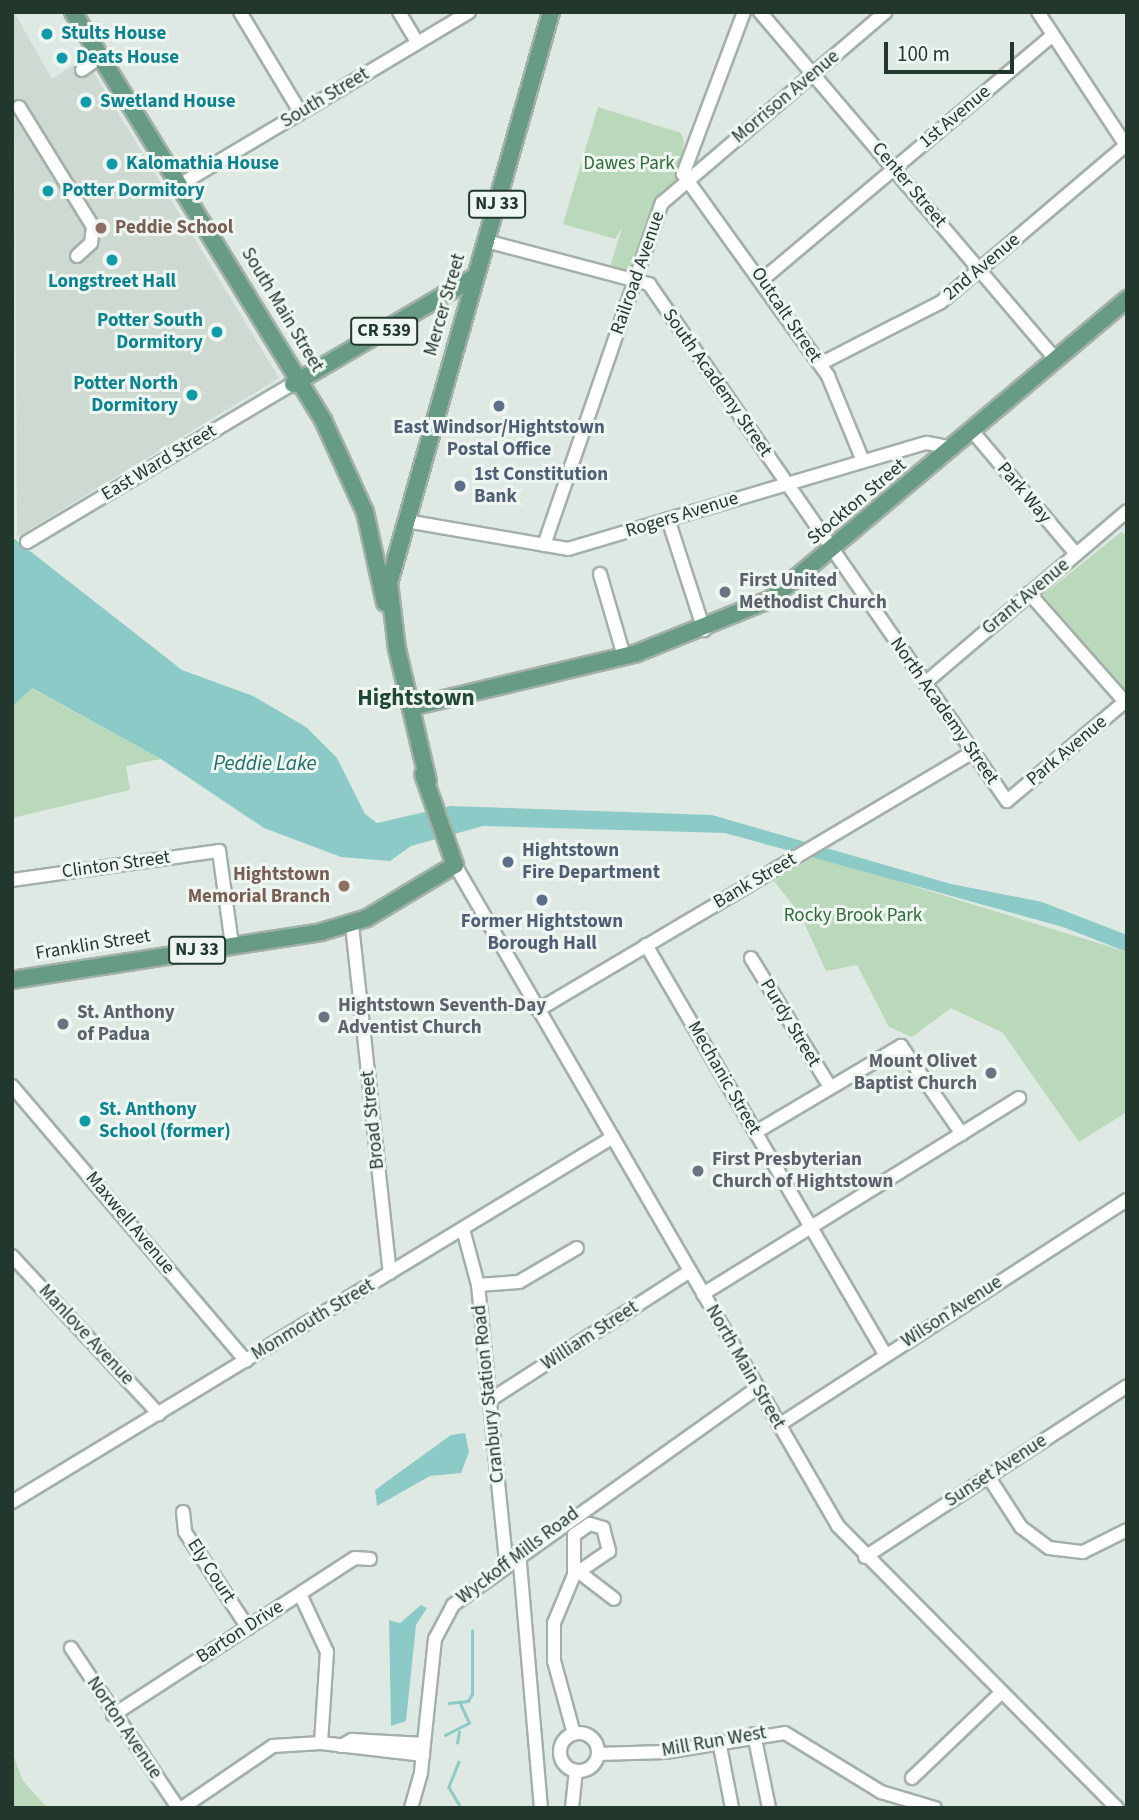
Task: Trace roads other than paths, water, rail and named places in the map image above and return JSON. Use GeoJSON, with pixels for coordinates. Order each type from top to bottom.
{"type":"FeatureCollection","features":[{"type":"Feature","properties":{"kind":"main road","name":"South Main Street"},"geometry":{"type":"LineString","coordinates":[[73,12],[181,184],[357,492],[373,539],[375,568],[390,611]]}},
{"type":"Feature","properties":{"kind":"main road","name":"Mercer Street"},"geometry":{"type":"LineString","coordinates":[[390,611],[390,583],[405,521],[551,12]]}},
{"type":"Feature","properties":{"kind":"main road","name":"CR 539"},"geometry":{"type":"LineString","coordinates":[[296,382],[475,277]]}},
{"type":"Feature","properties":{"kind":"main road","name":"Stockton Street"},"geometry":{"type":"LineString","coordinates":[[411,707],[624,656],[704,630],[771,599],[833,551],[1127,299]]}},
{"type":"Feature","properties":{"kind":"main road","name":"NJ 33"},"geometry":{"type":"LineString","coordinates":[[390,611],[428,781],[455,865]]}},
{"type":"Feature","properties":{"kind":"main road"},"geometry":{"type":"LineString","coordinates":[[440,876],[445,839]]}},
{"type":"Feature","properties":{"kind":"main road","name":"Franklin Street"},"geometry":{"type":"LineString","coordinates":[[12,980],[352,925],[455,865]]}},
{"type":"Feature","properties":{"kind":"street"},"geometry":{"type":"LineString","coordinates":[[240,12],[300,112]]}},
{"type":"Feature","properties":{"kind":"street"},"geometry":{"type":"LineString","coordinates":[[399,12],[417,42]]}},
{"type":"Feature","properties":{"kind":"street","name":"South Street"},"geometry":{"type":"LineString","coordinates":[[181,184],[469,12]]}},
{"type":"Feature","properties":{"kind":"street"},"geometry":{"type":"LineString","coordinates":[[687,181],[684,161],[744,12]]}},
{"type":"Feature","properties":{"kind":"street","name":"Center Street"},"geometry":{"type":"LineString","coordinates":[[760,12],[1056,360]]}},
{"type":"Feature","properties":{"kind":"street","name":"Morrison Avenue"},"geometry":{"type":"LineString","coordinates":[[687,181],[886,12]]}},
{"type":"Feature","properties":{"kind":"street"},"geometry":{"type":"LineString","coordinates":[[1038,12],[1126,145]]}},
{"type":"Feature","properties":{"kind":"street","name":"1st Avenue"},"geometry":{"type":"LineString","coordinates":[[762,280],[1053,35]]}},
{"type":"Feature","properties":{"kind":"street"},"geometry":{"type":"LineString","coordinates":[[19,107],[93,227],[91,243],[77,256]]}},
{"type":"Feature","properties":{"kind":"street","name":"2nd Avenue"},"geometry":{"type":"LineString","coordinates":[[820,364],[931,308],[1126,145]]}},
{"type":"Feature","properties":{"kind":"street","name":"Railroad Avenue"},"geometry":{"type":"LineString","coordinates":[[544,545],[658,210],[687,181]]}},
{"type":"Feature","properties":{"kind":"street","name":"Outcalt Street"},"geometry":{"type":"LineString","coordinates":[[687,181],[762,280],[820,364],[845,407],[863,461]]}},
{"type":"Feature","properties":{"kind":"street"},"geometry":{"type":"LineString","coordinates":[[486,241],[636,277]]}},
{"type":"Feature","properties":{"kind":"street","name":"South Academy Street"},"geometry":{"type":"LineString","coordinates":[[636,277],[649,285],[833,551]]}},
{"type":"Feature","properties":{"kind":"street","name":"East Ward Street"},"geometry":{"type":"LineString","coordinates":[[27,541],[296,382]]}},
{"type":"Feature","properties":{"kind":"street","name":"Park Way"},"geometry":{"type":"LineString","coordinates":[[973,432],[1076,554]]}},
{"type":"Feature","properties":{"kind":"street","name":"Rogers Avenue"},"geometry":{"type":"LineString","coordinates":[[405,521],[568,549],[927,443],[953,448]]}},
{"type":"Feature","properties":{"kind":"street","name":"Grant Avenue"},"geometry":{"type":"LineString","coordinates":[[925,683],[1076,554],[1124,518]]}},
{"type":"Feature","properties":{"kind":"street"},"geometry":{"type":"LineString","coordinates":[[668,519],[704,630]]}},
{"type":"Feature","properties":{"kind":"street","name":"North Academy Street"},"geometry":{"type":"LineString","coordinates":[[833,551],[1007,801]]}},
{"type":"Feature","properties":{"kind":"street"},"geometry":{"type":"LineString","coordinates":[[600,574],[624,656]]}},
{"type":"Feature","properties":{"kind":"street"},"geometry":{"type":"LineString","coordinates":[[1029,593],[1126,702]]}},
{"type":"Feature","properties":{"kind":"street","name":"Park Avenue"},"geometry":{"type":"LineString","coordinates":[[1007,801],[1126,702]]}},
{"type":"Feature","properties":{"kind":"street","name":"Bank Street"},"geometry":{"type":"LineString","coordinates":[[538,1010],[973,752]]}},
{"type":"Feature","properties":{"kind":"street","name":"Clinton Street"},"geometry":{"type":"LineString","coordinates":[[12,880],[219,851],[232,945]]}},
{"type":"Feature","properties":{"kind":"street","name":"North Main Street"},"geometry":{"type":"LineString","coordinates":[[455,865],[832,1518],[865,1557],[1117,1808]]}},
{"type":"Feature","properties":{"kind":"street","name":"Broad Street"},"geometry":{"type":"LineString","coordinates":[[352,925],[390,1273]]}},
{"type":"Feature","properties":{"kind":"street","name":"Mechanic Street"},"geometry":{"type":"LineString","coordinates":[[646,945],[886,1355]]}},
{"type":"Feature","properties":{"kind":"street","name":"Purdy Street"},"geometry":{"type":"LineString","coordinates":[[751,958],[830,1087]]}},
{"type":"Feature","properties":{"kind":"street"},"geometry":{"type":"LineString","coordinates":[[755,1132],[901,1046],[962,1135]]}},
{"type":"Feature","properties":{"kind":"street","name":"Maxwell Avenue"},"geometry":{"type":"LineString","coordinates":[[12,1086],[246,1361]]}},
{"type":"Feature","properties":{"kind":"street"},"geometry":{"type":"LineString","coordinates":[[703,1294],[813,1230],[1018,1098]]}},
{"type":"Feature","properties":{"kind":"street","name":"Monmouth Street"},"geometry":{"type":"LineString","coordinates":[[12,1503],[613,1137]]}},
{"type":"Feature","properties":{"kind":"street","name":"Wilson Avenue"},"geometry":{"type":"LineString","coordinates":[[779,1425],[1127,1200]]}},
{"type":"Feature","properties":{"kind":"street","name":"Cranbury Station Road"},"geometry":{"type":"LineString","coordinates":[[463,1229],[478,1286],[506,1561]]}},
{"type":"Feature","properties":{"kind":"street"},"geometry":{"type":"LineString","coordinates":[[478,1286],[519,1282],[577,1248]]}},
{"type":"Feature","properties":{"kind":"street","name":"Manlove Avenue"},"geometry":{"type":"LineString","coordinates":[[12,1256],[159,1414]]}},
{"type":"Feature","properties":{"kind":"street","name":"William Street"},"geometry":{"type":"LineString","coordinates":[[490,1400],[690,1271]]}},
{"type":"Feature","properties":{"kind":"street","name":"Sunset Avenue"},"geometry":{"type":"LineString","coordinates":[[865,1557],[1127,1385]]}},
{"type":"Feature","properties":{"kind":"street","name":"Wyckoff Mills Road"},"geometry":{"type":"LineString","coordinates":[[411,1808],[424,1749],[442,1620],[465,1592],[757,1388]]}},
{"type":"Feature","properties":{"kind":"street"},"geometry":{"type":"LineString","coordinates":[[988,1476],[1021,1527],[1049,1548],[1083,1552],[1127,1530]]}},
{"type":"Feature","properties":{"kind":"street","name":"Ely Court"},"geometry":{"type":"LineString","coordinates":[[183,1512],[185,1532],[248,1628]]}},
{"type":"Feature","properties":{"kind":"street"},"geometry":{"type":"LineString","coordinates":[[569,1517],[578,1530],[577,1573],[557,1612],[553,1642],[574,1734]]}},
{"type":"Feature","properties":{"kind":"street"},"geometry":{"type":"LineString","coordinates":[[577,1573],[606,1556],[611,1546],[603,1528],[578,1530]]}},
{"type":"Feature","properties":{"kind":"street"},"geometry":{"type":"LineString","coordinates":[[519,1552],[541,1808]]}},
{"type":"Feature","properties":{"kind":"street","name":"Barton Drive"},"geometry":{"type":"LineString","coordinates":[[113,1715],[355,1558],[370,1559]]}},
{"type":"Feature","properties":{"kind":"street"},"geometry":{"type":"LineString","coordinates":[[577,1573],[614,1599]]}},
{"type":"Feature","properties":{"kind":"street"},"geometry":{"type":"LineString","coordinates":[[300,1594],[327,1652],[321,1743]]}},
{"type":"Feature","properties":{"kind":"street","name":"Norton Avenue"},"geometry":{"type":"LineString","coordinates":[[71,1648],[113,1715],[180,1808]]}},
{"type":"Feature","properties":{"kind":"street"},"geometry":{"type":"LineString","coordinates":[[912,1778],[1002,1692]]}},
{"type":"Feature","properties":{"kind":"street"},"geometry":{"type":"LineString","coordinates":[[574,1734],[593,1739],[598,1754],[593,1765],[576,1771]]}},
{"type":"Feature","properties":{"kind":"street"},"geometry":{"type":"LineString","coordinates":[[574,1734],[561,1750],[563,1761],[576,1771]]}},
{"type":"Feature","properties":{"kind":"street"},"geometry":{"type":"LineString","coordinates":[[754,1734],[769,1808]]}},
{"type":"Feature","properties":{"kind":"street","name":"Mill Run West"},"geometry":{"type":"LineString","coordinates":[[598,1754],[664,1752],[754,1734],[796,1736],[881,1792],[935,1808]]}},
{"type":"Feature","properties":{"kind":"street"},"geometry":{"type":"LineString","coordinates":[[719,1741],[732,1808]]}},
{"type":"Feature","properties":{"kind":"street"},"geometry":{"type":"LineString","coordinates":[[180,1808],[273,1746],[321,1743],[424,1749]]}},
{"type":"Feature","properties":{"kind":"street"},"geometry":{"type":"LineString","coordinates":[[572,1808],[576,1771]]}},
{"type":"Feature","properties":{"kind":"water","name":"Peddie Lake"},"geometry":{"type":"Polygon","coordinates":[[[12,537],[182,670],[253,696],[306,727],[337,758],[365,814],[377,823],[451,806],[712,815],[951,884],[1042,902],[1127,935],[1127,952],[1063,927],[725,833],[483,826],[411,846],[390,861],[341,857],[264,828],[161,759],[32,688],[12,707],[12,537]]]}},
{"type":"Feature","properties":{"kind":"water"},"geometry":{"type":"Polygon","coordinates":[[[465,1433],[469,1452],[461,1473],[430,1476],[377,1506],[375,1490],[451,1435],[465,1433]]]}},
{"type":"Feature","properties":{"kind":"water"},"geometry":{"type":"Polygon","coordinates":[[[421,1605],[427,1608],[416,1625],[406,1721],[391,1726],[389,1620],[400,1623],[421,1605]]]}},
{"type":"Feature","properties":{"kind":"waterway"},"geometry":{"type":"LineString","coordinates":[[449,1703],[468,1701],[472,1694],[472,1631]]}},
{"type":"Feature","properties":{"kind":"waterway"},"geometry":{"type":"LineString","coordinates":[[445,1735],[469,1723],[459,1702]]}},
{"type":"Feature","properties":{"kind":"waterway"},"geometry":{"type":"LineString","coordinates":[[457,1743],[459,1732]]}},
{"type":"Feature","properties":{"kind":"waterway"},"geometry":{"type":"LineString","coordinates":[[459,1762],[449,1787],[461,1808]]}},
{"type":"Feature","properties":{"kind":"place","name":"Stults House"},"geometry":{"type":"Point","coordinates":[47,34]}},
{"type":"Feature","properties":{"kind":"place","name":"Deats House"},"geometry":{"type":"Point","coordinates":[62,58]}},
{"type":"Feature","properties":{"kind":"place","name":"Swetland House"},"geometry":{"type":"Point","coordinates":[86,102]}},
{"type":"Feature","properties":{"kind":"place","name":"Kalomathia House"},"geometry":{"type":"Point","coordinates":[112,164]}},
{"type":"Feature","properties":{"kind":"place","name":"Potter Dormitory"},"geometry":{"type":"Point","coordinates":[48,191]}},
{"type":"Feature","properties":{"kind":"place","name":"Peddie School"},"geometry":{"type":"Point","coordinates":[101,228]}},
{"type":"Feature","properties":{"kind":"place","name":"Longstreet Hall"},"geometry":{"type":"Point","coordinates":[112,260]}},
{"type":"Feature","properties":{"kind":"place","name":"Potter South Dormitory"},"geometry":{"type":"Point","coordinates":[217,332]}},
{"type":"Feature","properties":{"kind":"place","name":"Potter North Dormitory"},"geometry":{"type":"Point","coordinates":[192,395]}},
{"type":"Feature","properties":{"kind":"place","name":"East Windsor/Hightstown Postal Office"},"geometry":{"type":"Point","coordinates":[499,406]}},
{"type":"Feature","properties":{"kind":"place","name":"1st Constitution Bank"},"geometry":{"type":"Point","coordinates":[460,486]}},
{"type":"Feature","properties":{"kind":"place","name":"First United Methodist Church"},"geometry":{"type":"Point","coordinates":[725,592]}},
{"type":"Feature","properties":{"kind":"place","name":"Hightstown Fire Department"},"geometry":{"type":"Point","coordinates":[508,862]}},
{"type":"Feature","properties":{"kind":"place","name":"Hightstown Memorial Branch"},"geometry":{"type":"Point","coordinates":[344,886]}},
{"type":"Feature","properties":{"kind":"place","name":"Former Hightstown Borough Hall"},"geometry":{"type":"Point","coordinates":[542,900]}},
{"type":"Feature","properties":{"kind":"place","name":"Hightstown Seventh-Day Adventist Church"},"geometry":{"type":"Point","coordinates":[324,1017]}},
{"type":"Feature","properties":{"kind":"place","name":"St. Anthony of Padua"},"geometry":{"type":"Point","coordinates":[63,1024]}},
{"type":"Feature","properties":{"kind":"place","name":"Mount Olivet Baptist Church"},"geometry":{"type":"Point","coordinates":[991,1073]}},
{"type":"Feature","properties":{"kind":"place","name":"St. Anthony School (former)"},"geometry":{"type":"Point","coordinates":[85,1121]}},
{"type":"Feature","properties":{"kind":"place","name":"First Presbyterian Church of Hightstown"},"geometry":{"type":"Point","coordinates":[698,1171]}},
{"type":"Feature","properties":{"kind":"district","name":"Hightstown"},"geometry":{"type":"Point","coordinates":[416,698]}},
{"type":"Feature","properties":{"kind":"park label","name":"Dawes Park"},"geometry":{"type":"Point","coordinates":[629,164]}},
{"type":"Feature","properties":{"kind":"park label","name":"Rocky Brook Park"},"geometry":{"type":"Point","coordinates":[853,916]}}]}
